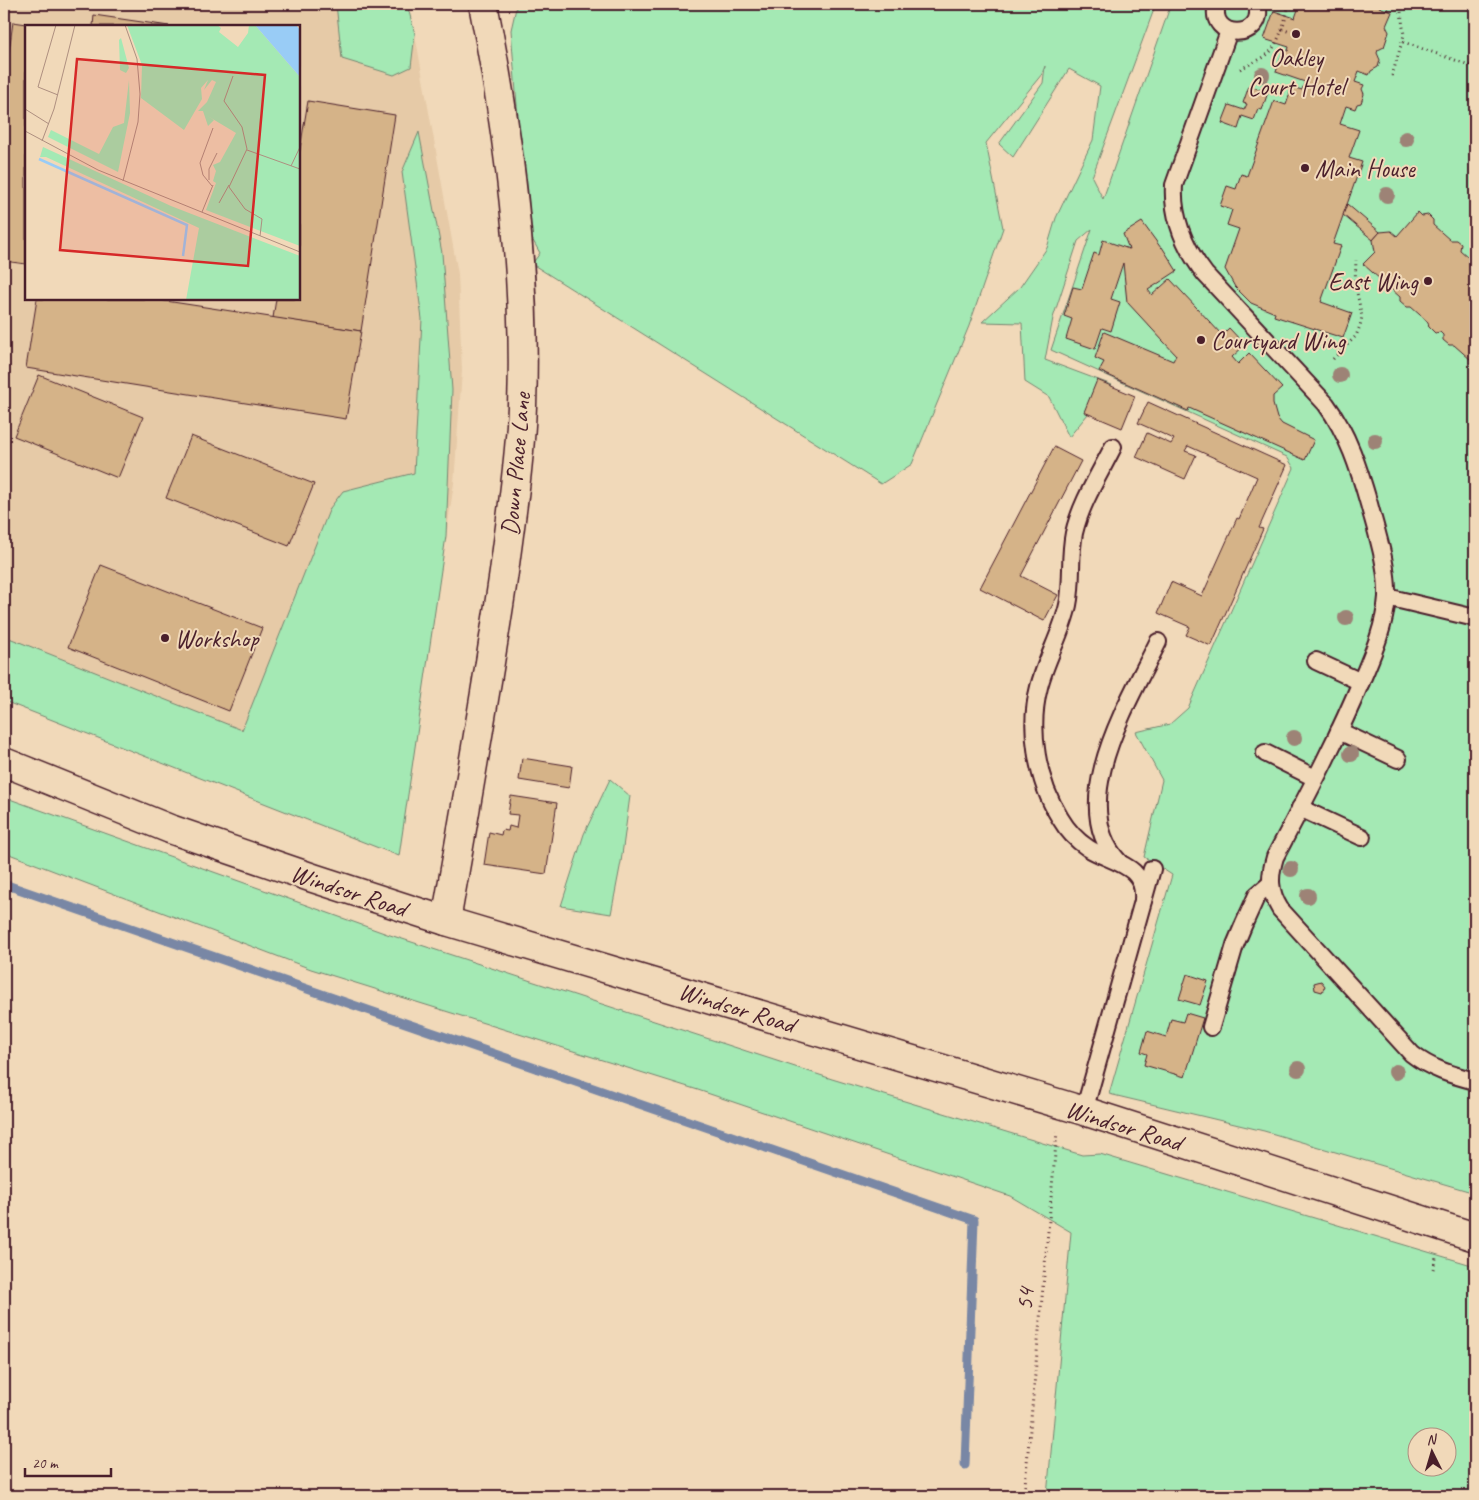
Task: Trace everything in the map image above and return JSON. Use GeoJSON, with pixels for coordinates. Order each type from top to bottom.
{"type":"FeatureCollection","features":[{"type":"Feature","properties":{"kind":"main road","name":"Down Place Lane"},"geometry":{"type":"LineString","coordinates":[[446,921],[496,630],[519,453],[522,406],[522,350],[517,233],[498,87],[483,4]]}},
{"type":"Feature","properties":{"kind":"main road","name":"Windsor Road"},"geometry":{"type":"LineString","coordinates":[[4,762],[93,799],[232,851],[446,921],[1071,1108],[1475,1237]]}},
{"type":"Feature","properties":{"kind":"lane"},"geometry":{"type":"LineString","coordinates":[[1217,4],[1217,19],[1224,28],[1238,33],[1251,27],[1257,18],[1259,13],[1257,4]]}},
{"type":"Feature","properties":{"kind":"lane"},"geometry":{"type":"LineString","coordinates":[[1229,31],[1176,178],[1174,196],[1176,218],[1184,239],[1202,269],[1326,404],[1344,432],[1361,477],[1375,525],[1384,570],[1386,597],[1382,628],[1361,682],[1275,857],[1270,875],[1272,894],[1280,910],[1403,1045],[1429,1066],[1475,1082]]}},
{"type":"Feature","properties":{"kind":"lane"},"geometry":{"type":"LineString","coordinates":[[1113,447],[1079,516],[1074,534],[1069,603],[1039,686],[1035,708],[1035,731],[1037,754],[1046,791],[1060,819],[1082,844],[1136,873],[1144,893],[1143,900]]}},
{"type":"Feature","properties":{"kind":"lane"},"geometry":{"type":"LineString","coordinates":[[1386,597],[1475,618]]}},
{"type":"Feature","properties":{"kind":"lane"},"geometry":{"type":"LineString","coordinates":[[1120,863],[1106,845],[1099,819],[1099,786],[1102,767],[1108,747],[1158,642]]}},
{"type":"Feature","properties":{"kind":"lane"},"geometry":{"type":"LineString","coordinates":[[1316,662],[1361,682]]}},
{"type":"Feature","properties":{"kind":"lane"},"geometry":{"type":"LineString","coordinates":[[1339,730],[1398,758]]}},
{"type":"Feature","properties":{"kind":"lane"},"geometry":{"type":"LineString","coordinates":[[1265,753],[1315,778]]}},
{"type":"Feature","properties":{"kind":"lane"},"geometry":{"type":"LineString","coordinates":[[1300,808],[1362,837]]}},
{"type":"Feature","properties":{"kind":"lane"},"geometry":{"type":"LineString","coordinates":[[1071,1108],[1152,869]]}},
{"type":"Feature","properties":{"kind":"lane"},"geometry":{"type":"LineString","coordinates":[[1211,1027],[1235,945],[1257,895],[1270,884]]}},
{"type":"Feature","properties":{"kind":"path"},"geometry":{"type":"LineString","coordinates":[[1388,10],[1392,4]]}},
{"type":"Feature","properties":{"kind":"path"},"geometry":{"type":"LineString","coordinates":[[1392,76],[1404,35],[1400,4]]}},
{"type":"Feature","properties":{"kind":"path"},"geometry":{"type":"LineString","coordinates":[[1282,29],[1290,32]]}},
{"type":"Feature","properties":{"kind":"path"},"geometry":{"type":"LineString","coordinates":[[1403,42],[1475,67]]}},
{"type":"Feature","properties":{"kind":"path"},"geometry":{"type":"LineString","coordinates":[[1333,360],[1356,336],[1360,326],[1362,317],[1355,283],[1356,260]]}},
{"type":"Feature","properties":{"kind":"path","name":"54"},"geometry":{"type":"LineString","coordinates":[[1024,1496],[1071,1108]]}},
{"type":"Feature","properties":{"kind":"path"},"geometry":{"type":"LineString","coordinates":[[1433,1269],[1437,1255]]}},
{"type":"Feature","properties":{"kind":"shaded area"},"geometry":{"type":"Polygon","coordinates":[[[4,4],[407,4],[415,34],[458,274],[462,371],[454,483],[399,856],[4,701],[4,4]]]}},
{"type":"Feature","properties":{"kind":"green space"},"geometry":{"type":"Polygon","coordinates":[[[336,4],[407,4],[415,34],[411,67],[394,75],[342,59],[336,4]]]}},
{"type":"Feature","properties":{"kind":"green space"},"geometry":{"type":"Polygon","coordinates":[[[513,4],[1156,4],[1092,177],[1103,199],[1171,4],[1475,4],[1475,1193],[1264,1131],[1109,1094],[1172,875],[1144,857],[1162,780],[1136,732],[1170,724],[1188,708],[1294,468],[1287,457],[1051,350],[1092,229],[1078,241],[1053,318],[1045,360],[1112,385],[1069,437],[1049,397],[1025,382],[1022,323],[982,322],[1020,287],[1047,248],[1056,218],[1093,140],[1100,86],[1069,69],[1013,157],[999,144],[1043,83],[1045,66],[1042,74],[986,143],[1003,228],[969,326],[912,464],[881,484],[532,264],[540,253],[527,230],[511,30],[516,8],[513,4]]]}},
{"type":"Feature","properties":{"kind":"green space"},"geometry":{"type":"Polygon","coordinates":[[[419,132],[442,253],[452,390],[446,536],[399,856],[4,701],[4,636],[242,730],[330,508],[343,491],[414,473],[422,319],[402,172],[419,132]]]}},
{"type":"Feature","properties":{"kind":"green space"},"geometry":{"type":"Polygon","coordinates":[[[610,779],[630,796],[621,862],[611,914],[561,906],[584,834],[610,779]]]}},
{"type":"Feature","properties":{"kind":"green space"},"geometry":{"type":"Polygon","coordinates":[[[4,797],[387,934],[832,1079],[1082,1155],[1100,1154],[1475,1266],[1475,1496],[1047,1496],[1071,1232],[1010,1196],[698,1090],[311,969],[4,852],[4,797]]]}},
{"type":"Feature","properties":{"kind":"building","name":"Main House"},"geometry":{"type":"Polygon","coordinates":[[[1300,4],[1380,4],[1379,7],[1392,12],[1386,26],[1389,32],[1384,47],[1378,50],[1377,53],[1380,60],[1378,67],[1371,71],[1369,75],[1359,71],[1355,82],[1364,85],[1361,103],[1357,104],[1355,109],[1346,106],[1340,124],[1359,130],[1349,158],[1362,162],[1333,244],[1341,246],[1321,302],[1352,313],[1343,338],[1274,316],[1275,313],[1251,303],[1235,287],[1225,269],[1239,229],[1227,225],[1232,210],[1220,206],[1227,186],[1236,189],[1241,174],[1247,176],[1274,101],[1286,105],[1292,87],[1302,90],[1305,82],[1276,72],[1284,50],[1288,51],[1289,47],[1264,39],[1274,11],[1295,18],[1300,4]]]}},
{"type":"Feature","properties":{"kind":"building"},"geometry":{"type":"Polygon","coordinates":[[[94,15],[162,25],[93,25],[94,15]]]}},
{"type":"Feature","properties":{"kind":"building"},"geometry":{"type":"Polygon","coordinates":[[[13,22],[34,25],[25,25],[25,264],[4,261],[4,87],[13,22]]]}},
{"type":"Feature","properties":{"kind":"building"},"geometry":{"type":"Polygon","coordinates":[[[1249,86],[1268,92],[1262,110],[1258,109],[1254,120],[1242,116],[1238,129],[1222,123],[1229,105],[1244,110],[1247,104],[1243,103],[1249,86]]]}},
{"type":"Feature","properties":{"kind":"building"},"geometry":{"type":"Polygon","coordinates":[[[308,101],[395,115],[361,331],[273,318],[276,300],[300,300],[300,149],[308,101]]]}},
{"type":"Feature","properties":{"kind":"building"},"geometry":{"type":"Polygon","coordinates":[[[1347,204],[1380,232],[1373,240],[1343,215],[1347,204]]]}},
{"type":"Feature","properties":{"kind":"building","name":"East Wing"},"geometry":{"type":"Polygon","coordinates":[[[1418,212],[1422,216],[1428,215],[1433,220],[1433,225],[1450,240],[1456,240],[1461,244],[1460,250],[1475,263],[1475,368],[1471,365],[1471,360],[1454,345],[1449,345],[1443,340],[1443,335],[1440,332],[1435,333],[1429,327],[1428,322],[1411,307],[1407,307],[1400,301],[1400,297],[1363,264],[1375,252],[1373,240],[1380,232],[1391,231],[1397,236],[1418,212]]]}},
{"type":"Feature","properties":{"kind":"building","name":"Courtyard Wing"},"geometry":{"type":"Polygon","coordinates":[[[1142,222],[1162,247],[1177,271],[1148,290],[1152,295],[1170,279],[1222,335],[1229,328],[1245,345],[1232,357],[1238,364],[1249,353],[1282,388],[1273,396],[1277,418],[1282,424],[1314,440],[1305,460],[1189,408],[1188,411],[1099,371],[1104,362],[1095,358],[1104,332],[1173,361],[1176,355],[1127,302],[1123,263],[1111,299],[1120,302],[1111,331],[1102,328],[1095,349],[1066,339],[1072,319],[1064,316],[1073,287],[1082,289],[1094,253],[1099,255],[1103,240],[1129,249],[1123,234],[1142,222]]]}},
{"type":"Feature","properties":{"kind":"building"},"geometry":{"type":"Polygon","coordinates":[[[37,300],[160,300],[361,331],[346,419],[26,368],[37,300]]]}},
{"type":"Feature","properties":{"kind":"building"},"geometry":{"type":"Polygon","coordinates":[[[39,375],[143,417],[118,478],[14,436],[39,375]]]}},
{"type":"Feature","properties":{"kind":"building"},"geometry":{"type":"Polygon","coordinates":[[[1097,380],[1135,396],[1122,428],[1084,412],[1097,380]]]}},
{"type":"Feature","properties":{"kind":"building"},"geometry":{"type":"Polygon","coordinates":[[[1148,402],[1287,465],[1259,528],[1263,529],[1211,646],[1186,635],[1190,627],[1158,613],[1171,582],[1202,596],[1257,477],[1188,446],[1185,451],[1196,455],[1185,479],[1136,457],[1147,433],[1171,444],[1174,439],[1138,423],[1148,402]]]}},
{"type":"Feature","properties":{"kind":"building"},"geometry":{"type":"Polygon","coordinates":[[[191,436],[314,484],[289,546],[166,498],[191,436]]]}},
{"type":"Feature","properties":{"kind":"building"},"geometry":{"type":"Polygon","coordinates":[[[1054,447],[1081,461],[1021,576],[1058,595],[1044,621],[980,588],[1054,447]]]}},
{"type":"Feature","properties":{"kind":"building","name":"Workshop"},"geometry":{"type":"Polygon","coordinates":[[[101,565],[262,628],[229,711],[68,647],[101,565]]]}},
{"type":"Feature","properties":{"kind":"building"},"geometry":{"type":"Polygon","coordinates":[[[522,758],[572,766],[569,788],[519,780],[522,758]]]}},
{"type":"Feature","properties":{"kind":"building"},"geometry":{"type":"Polygon","coordinates":[[[511,796],[557,803],[546,874],[484,865],[489,832],[501,835],[502,830],[508,831],[509,826],[516,828],[518,815],[508,814],[511,796]]]}},
{"type":"Feature","properties":{"kind":"building"},"geometry":{"type":"Polygon","coordinates":[[[1187,974],[1208,981],[1200,1005],[1179,999],[1187,974]]]}},
{"type":"Feature","properties":{"kind":"building"},"geometry":{"type":"Polygon","coordinates":[[[1321,981],[1325,986],[1322,992],[1315,990],[1314,983],[1321,981]]]}},
{"type":"Feature","properties":{"kind":"building"},"geometry":{"type":"Polygon","coordinates":[[[1186,1013],[1203,1018],[1185,1077],[1144,1065],[1147,1054],[1141,1052],[1147,1031],[1166,1037],[1171,1019],[1183,1022],[1186,1013]]]}},
{"type":"Feature","properties":{"kind":"waterway"},"geometry":{"type":"LineString","coordinates":[[4,884],[974,1220],[965,1465]]}},
{"type":"Feature","properties":{"kind":"place","name":"Oakley Court Hotel"},"geometry":{"type":"Point","coordinates":[1296,34]}},
{"type":"Feature","properties":{"kind":"place","name":"Main House"},"geometry":{"type":"Point","coordinates":[1305,168]}},
{"type":"Feature","properties":{"kind":"place","name":"East Wing"},"geometry":{"type":"Point","coordinates":[1428,281]}},
{"type":"Feature","properties":{"kind":"place","name":"Courtyard Wing"},"geometry":{"type":"Point","coordinates":[1201,340]}},
{"type":"Feature","properties":{"kind":"place","name":"Workshop"},"geometry":{"type":"Point","coordinates":[165,638]}}]}
